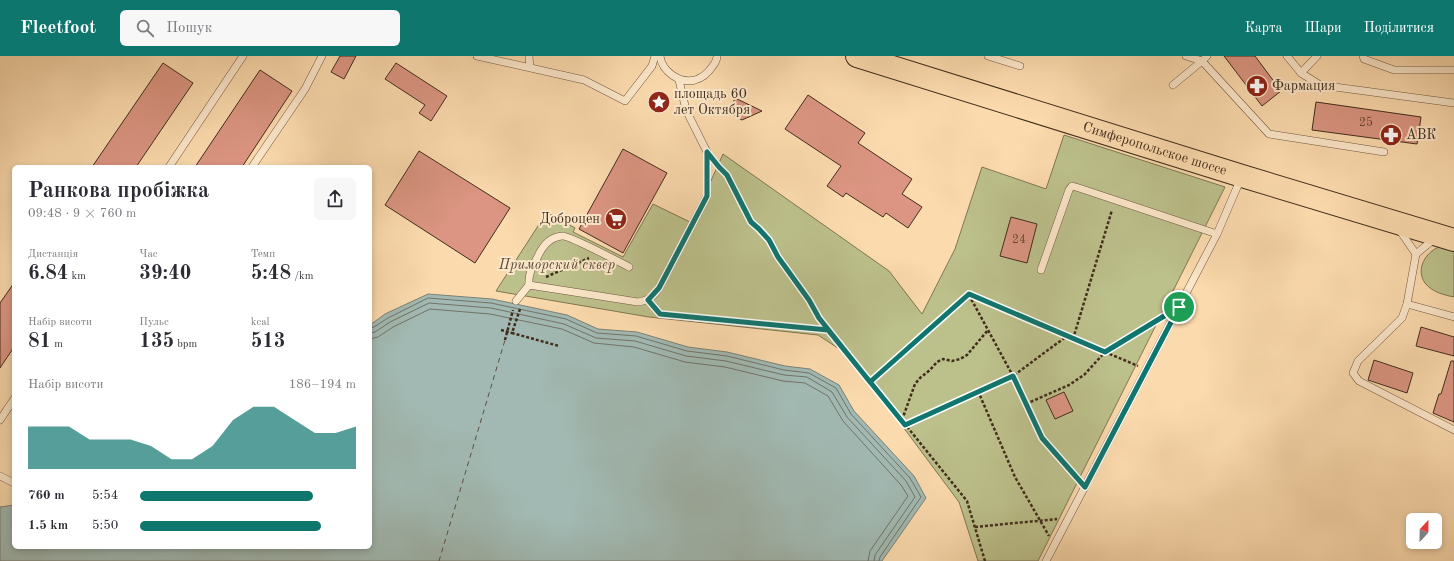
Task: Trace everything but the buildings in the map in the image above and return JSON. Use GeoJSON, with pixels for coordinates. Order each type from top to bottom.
{"type":"FeatureCollection","features":[{"type":"Feature","properties":{"kind":"main road","name":"Симферопольское шоссе"},"geometry":{"type":"LineString","coordinates":[[857,56],[1242,176],[1446,237]]}},
{"type":"Feature","properties":{"kind":"lane"},"geometry":{"type":"LineString","coordinates":[[170,165],[243,56]]}},
{"type":"Feature","properties":{"kind":"lane"},"geometry":{"type":"LineString","coordinates":[[253,165],[306,89],[322,56]]}},
{"type":"Feature","properties":{"kind":"lane"},"geometry":{"type":"LineString","coordinates":[[477,56],[584,80],[625,101],[652,66],[655,56]]}},
{"type":"Feature","properties":{"kind":"lane"},"geometry":{"type":"LineString","coordinates":[[529,56],[530,67]]}},
{"type":"Feature","properties":{"kind":"lane"},"geometry":{"type":"LineString","coordinates":[[660,56],[661,63],[670,74],[680,80],[694,80],[707,74],[718,58]]}},
{"type":"Feature","properties":{"kind":"lane"},"geometry":{"type":"LineString","coordinates":[[988,56],[1020,66]]}},
{"type":"Feature","properties":{"kind":"lane"},"geometry":{"type":"LineString","coordinates":[[1186,56],[1205,59],[1268,134],[1384,152]]}},
{"type":"Feature","properties":{"kind":"lane"},"geometry":{"type":"LineString","coordinates":[[1287,56],[1301,73],[1320,85],[1454,103]]}},
{"type":"Feature","properties":{"kind":"lane"},"geometry":{"type":"LineString","coordinates":[[1301,73],[1317,56]]}},
{"type":"Feature","properties":{"kind":"lane"},"geometry":{"type":"LineString","coordinates":[[1363,56],[1364,59],[1394,70],[1454,70]]}},
{"type":"Feature","properties":{"kind":"lane"},"geometry":{"type":"LineString","coordinates":[[1173,85],[1205,59]]}},
{"type":"Feature","properties":{"kind":"lane"},"geometry":{"type":"LineString","coordinates":[[530,285],[638,302],[648,300],[659,288],[707,196],[707,152],[686,110],[680,80]]}},
{"type":"Feature","properties":{"kind":"lane"},"geometry":{"type":"LineString","coordinates":[[1046,561],[1217,234],[1242,176]]}},
{"type":"Feature","properties":{"kind":"lane"},"geometry":{"type":"LineString","coordinates":[[1042,270],[1069,190],[1072,186],[1217,234]]}},
{"type":"Feature","properties":{"kind":"lane"},"geometry":{"type":"LineString","coordinates":[[1394,222],[1416,254]]}},
{"type":"Feature","properties":{"kind":"lane"},"geometry":{"type":"LineString","coordinates":[[518,303],[530,285],[529,276],[532,266],[543,246],[552,238],[564,236],[629,267]]}},
{"type":"Feature","properties":{"kind":"lane"},"geometry":{"type":"LineString","coordinates":[[1446,237],[1424,246],[1416,254],[1408,304],[1402,318],[1358,361],[1353,373],[1359,381],[1454,430]]}},
{"type":"Feature","properties":{"kind":"lane"},"geometry":{"type":"LineString","coordinates":[[1408,304],[1454,317]]}},
{"type":"Feature","properties":{"kind":"lane"},"geometry":{"type":"LineString","coordinates":[[0,420],[12,402]]}},
{"type":"Feature","properties":{"kind":"lane"},"geometry":{"type":"LineString","coordinates":[[0,476],[12,482]]}},
{"type":"Feature","properties":{"kind":"path"},"geometry":{"type":"LineString","coordinates":[[707,152],[727,175],[751,222],[769,240],[778,257],[809,300],[819,318],[967,501],[986,561]]}},
{"type":"Feature","properties":{"kind":"path"},"geometry":{"type":"LineString","coordinates":[[1073,339],[1115,200]]}},
{"type":"Feature","properties":{"kind":"path"},"geometry":{"type":"LineString","coordinates":[[530,285],[600,253]]}},
{"type":"Feature","properties":{"kind":"path"},"geometry":{"type":"LineString","coordinates":[[870,382],[969,294]]}},
{"type":"Feature","properties":{"kind":"path"},"geometry":{"type":"LineString","coordinates":[[969,294],[1013,376],[1042,438],[1085,487]]}},
{"type":"Feature","properties":{"kind":"path"},"geometry":{"type":"LineString","coordinates":[[969,294],[1146,370]]}},
{"type":"Feature","properties":{"kind":"path"},"geometry":{"type":"LineString","coordinates":[[648,300],[660,314],[828,330]]}},
{"type":"Feature","properties":{"kind":"path"},"geometry":{"type":"LineString","coordinates":[[512,333],[518,303]]}},
{"type":"Feature","properties":{"kind":"path"},"geometry":{"type":"LineString","coordinates":[[505,340],[518,303]]}},
{"type":"Feature","properties":{"kind":"path"},"geometry":{"type":"LineString","coordinates":[[1026,404],[1070,385],[1084,375],[1105,352],[1179,307]]}},
{"type":"Feature","properties":{"kind":"path"},"geometry":{"type":"LineString","coordinates":[[500,330],[559,346]]}},
{"type":"Feature","properties":{"kind":"path"},"geometry":{"type":"LineString","coordinates":[[902,420],[914,384],[937,362],[943,359],[960,359],[967,356],[988,330]]}},
{"type":"Feature","properties":{"kind":"path"},"geometry":{"type":"LineString","coordinates":[[905,425],[1013,376],[1067,336]]}},
{"type":"Feature","properties":{"kind":"path"},"geometry":{"type":"LineString","coordinates":[[978,391],[1015,477],[1054,545]]}},
{"type":"Feature","properties":{"kind":"path"},"geometry":{"type":"LineString","coordinates":[[975,527],[1069,517]]}},
{"type":"Feature","properties":{"kind":"green space","name":"Приморский сквер"},"geometry":{"type":"Polygon","coordinates":[[[1064,135],[1225,187],[1038,561],[978,561],[959,502],[850,356],[818,335],[649,317],[496,291],[547,212],[575,228],[573,232],[623,257],[653,204],[692,223],[723,154],[889,271],[922,314],[955,249],[982,167],[1046,189],[1064,135]]]}},
{"type":"Feature","properties":{"kind":"green space"},"geometry":{"type":"Polygon","coordinates":[[[1439,247],[1454,251],[1454,297],[1435,291],[1425,283],[1422,278],[1421,272],[1423,262],[1434,249],[1439,247]]]}},
{"type":"Feature","properties":{"kind":"water"},"geometry":{"type":"Polygon","coordinates":[[[428,294],[492,299],[567,315],[598,329],[637,332],[688,347],[727,352],[785,366],[810,369],[839,385],[854,411],[914,476],[926,498],[882,561],[0,561],[0,507],[12,505],[12,549],[372,549],[372,324],[385,314],[428,294]]]}},
{"type":"Feature","properties":{"kind":"ferry route"},"geometry":{"type":"LineString","coordinates":[[439,561],[505,340]]}},
{"type":"Feature","properties":{"kind":"place","name":"Фармация"},"geometry":{"type":"Point","coordinates":[1257,86]}},
{"type":"Feature","properties":{"kind":"place","name":"площадь 60 лет Октября"},"geometry":{"type":"Point","coordinates":[659,102]}},
{"type":"Feature","properties":{"kind":"place","name":"АВК"},"geometry":{"type":"Point","coordinates":[1391,135]}},
{"type":"Feature","properties":{"kind":"place","name":"Доброцен"},"geometry":{"type":"Point","coordinates":[616,219]}},
{"type":"Feature","properties":{"kind":"route"},"geometry":{"type":"LineString","coordinates":[[1179,307],[1085,487],[1042,438],[1013,376],[905,425],[828,330],[660,314],[648,300],[659,288],[707,196],[707,152],[727,175],[751,222],[769,240],[778,257],[809,300],[819,318],[870,382],[969,294],[1105,352],[1179,307]]}}]}
